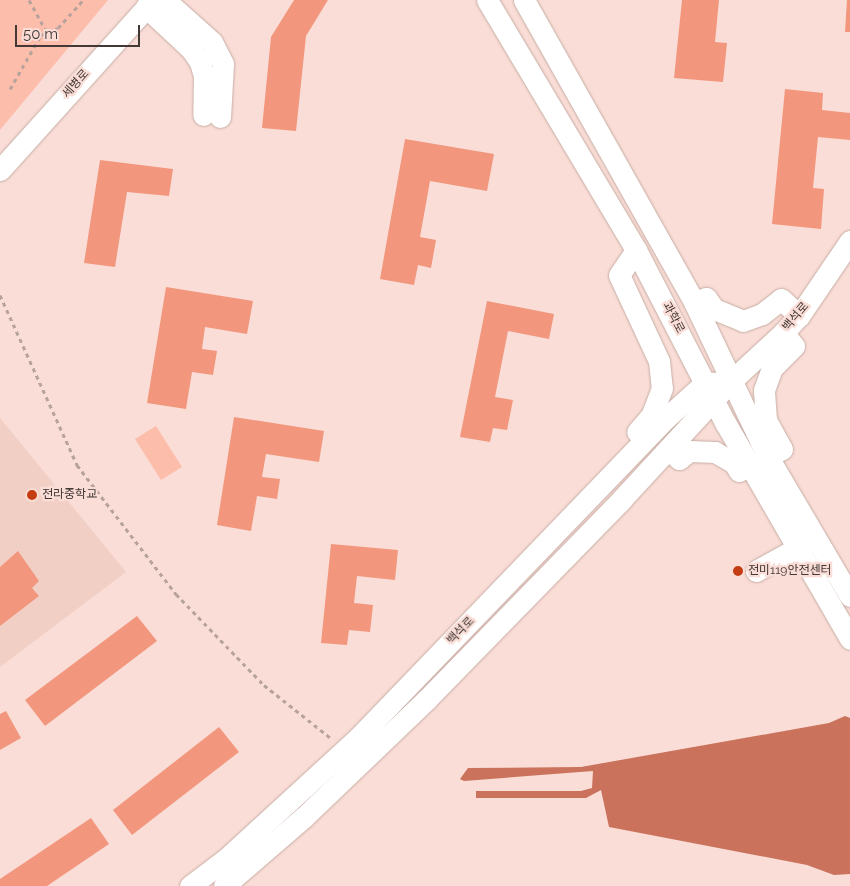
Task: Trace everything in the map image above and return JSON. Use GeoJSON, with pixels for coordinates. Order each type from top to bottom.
{"type":"FeatureCollection","features":[{"type":"Feature","properties":{"kind":"street","name":"과학로"},"geometry":{"type":"LineString","coordinates":[[487,0],[636,250],[709,393],[749,466],[850,640]]}},
{"type":"Feature","properties":{"kind":"street","name":"과학로"},"geometry":{"type":"LineString","coordinates":[[524,0],[694,302],[730,382],[768,457],[850,596]]}},
{"type":"Feature","properties":{"kind":"street"},"geometry":{"type":"LineString","coordinates":[[155,2],[200,62],[211,116]]}},
{"type":"Feature","properties":{"kind":"street","name":"세병로"},"geometry":{"type":"LineString","coordinates":[[0,170],[155,2]]}},
{"type":"Feature","properties":{"kind":"street","name":"백석로"},"geometry":{"type":"LineString","coordinates":[[190,886],[227,858],[358,738],[643,440],[709,393],[730,382],[783,333],[799,316],[850,241]]}},
{"type":"Feature","properties":{"kind":"street"},"geometry":{"type":"LineString","coordinates":[[636,250],[619,275],[659,360],[662,388],[650,416],[636,431],[643,440]]}},
{"type":"Feature","properties":{"kind":"street"},"geometry":{"type":"LineString","coordinates":[[694,302],[706,298],[714,309],[743,322],[762,314],[781,298],[799,316]]}},
{"type":"Feature","properties":{"kind":"street"},"geometry":{"type":"LineString","coordinates":[[768,457],[782,449],[766,420],[764,390],[772,368],[794,346],[783,333]]}},
{"type":"Feature","properties":{"kind":"street","name":"백석로"},"geometry":{"type":"LineString","coordinates":[[229,885],[427,699],[668,449],[709,393]]}},
{"type":"Feature","properties":{"kind":"street"},"geometry":{"type":"LineString","coordinates":[[668,449],[679,459],[689,451],[715,452],[734,463],[739,471],[749,466]]}},
{"type":"Feature","properties":{"kind":"street"},"geometry":{"type":"LineString","coordinates":[[756,571],[816,539]]}},
{"type":"Feature","properties":{"kind":"path"},"geometry":{"type":"LineString","coordinates":[[29,0],[47,32]]}},
{"type":"Feature","properties":{"kind":"path"},"geometry":{"type":"LineString","coordinates":[[10,89],[41,35],[58,28],[83,0]]}},
{"type":"Feature","properties":{"kind":"path"},"geometry":{"type":"LineString","coordinates":[[0,295],[77,465],[176,594],[264,685],[336,742]]}},
{"type":"Feature","properties":{"kind":"shaded area"},"geometry":{"type":"Polygon","coordinates":[[[0,0],[108,0],[0,130],[0,0]]]}},
{"type":"Feature","properties":{"kind":"shaded area","name":"전라중학교"},"geometry":{"type":"Polygon","coordinates":[[[0,418],[126,572],[0,667],[0,418]]]}},
{"type":"Feature","properties":{"kind":"shaded area"},"geometry":{"type":"Polygon","coordinates":[[[156,426],[182,467],[161,480],[135,439],[156,426]]]}},
{"type":"Feature","properties":{"kind":"shaded area"},"geometry":{"type":"Polygon","coordinates":[[[845,716],[850,718],[850,874],[834,875],[807,865],[609,827],[601,790],[586,798],[476,798],[476,791],[581,791],[592,788],[593,771],[464,781],[460,779],[468,768],[581,767],[829,723],[845,716]]]}},
{"type":"Feature","properties":{"kind":"building"},"geometry":{"type":"Polygon","coordinates":[[[294,0],[328,0],[306,36],[296,131],[262,128],[271,37],[294,0]]]}},
{"type":"Feature","properties":{"kind":"building"},"geometry":{"type":"Polygon","coordinates":[[[682,0],[719,0],[715,42],[727,43],[723,82],[674,78],[682,0]]]}},
{"type":"Feature","properties":{"kind":"building"},"geometry":{"type":"Polygon","coordinates":[[[847,0],[850,0],[850,32],[845,32],[847,0]]]}},
{"type":"Feature","properties":{"kind":"building"},"geometry":{"type":"Polygon","coordinates":[[[785,89],[823,93],[822,110],[850,113],[850,140],[818,137],[813,188],[824,189],[821,229],[772,224],[785,89]]]}},
{"type":"Feature","properties":{"kind":"building"},"geometry":{"type":"Polygon","coordinates":[[[405,139],[494,154],[487,191],[430,181],[420,237],[436,240],[431,268],[418,265],[414,285],[380,279],[405,139]]]}},
{"type":"Feature","properties":{"kind":"building"},"geometry":{"type":"Polygon","coordinates":[[[100,160],[173,169],[169,196],[127,192],[115,267],[84,263],[100,160]]]}},
{"type":"Feature","properties":{"kind":"building"},"geometry":{"type":"Polygon","coordinates":[[[166,287],[253,301],[247,334],[205,327],[202,349],[217,351],[213,375],[192,372],[186,409],[147,403],[166,287]]]}},
{"type":"Feature","properties":{"kind":"building"},"geometry":{"type":"Polygon","coordinates":[[[487,301],[554,314],[549,339],[508,331],[495,397],[513,400],[507,430],[493,428],[490,442],[460,437],[487,301]]]}},
{"type":"Feature","properties":{"kind":"building"},"geometry":{"type":"Polygon","coordinates":[[[234,417],[324,431],[319,462],[266,454],[262,477],[280,479],[277,499],[257,496],[251,531],[217,525],[234,417]]]}},
{"type":"Feature","properties":{"kind":"building"},"geometry":{"type":"Polygon","coordinates":[[[331,544],[398,550],[395,580],[357,576],[354,603],[373,605],[370,632],[349,630],[347,645],[321,643],[331,544]]]}},
{"type":"Feature","properties":{"kind":"building"},"geometry":{"type":"Polygon","coordinates":[[[18,551],[39,581],[32,588],[39,596],[0,626],[0,567],[18,551]]]}},
{"type":"Feature","properties":{"kind":"building"},"geometry":{"type":"Polygon","coordinates":[[[137,616],[157,641],[45,726],[25,700],[137,616]]]}},
{"type":"Feature","properties":{"kind":"building"},"geometry":{"type":"Polygon","coordinates":[[[6,711],[21,738],[0,750],[0,714],[6,711]]]}},
{"type":"Feature","properties":{"kind":"building"},"geometry":{"type":"Polygon","coordinates":[[[219,727],[239,752],[132,835],[113,810],[219,727]]]}},
{"type":"Feature","properties":{"kind":"building"},"geometry":{"type":"Polygon","coordinates":[[[91,818],[109,844],[47,886],[0,886],[0,879],[91,818]]]}},
{"type":"Feature","properties":{"kind":"place","name":"전라중학교"},"geometry":{"type":"Point","coordinates":[32,495]}},
{"type":"Feature","properties":{"kind":"place","name":"전미119안전센터"},"geometry":{"type":"Point","coordinates":[738,571]}}]}
